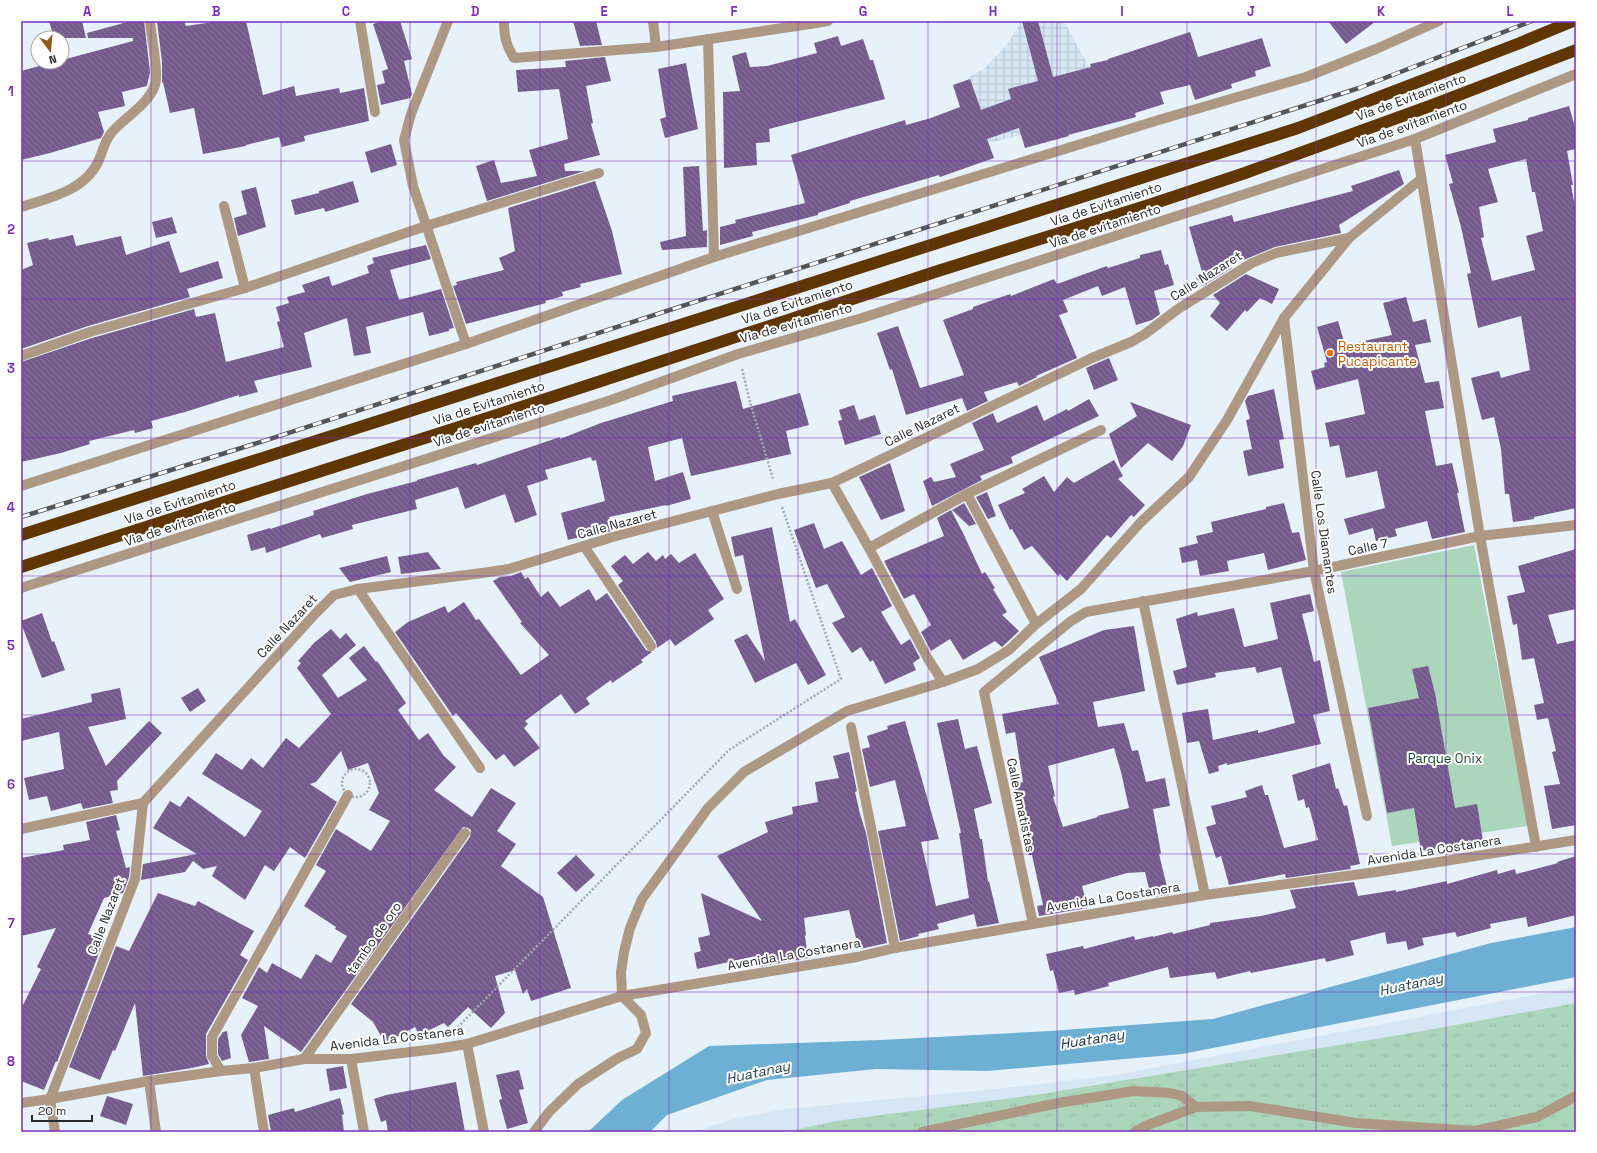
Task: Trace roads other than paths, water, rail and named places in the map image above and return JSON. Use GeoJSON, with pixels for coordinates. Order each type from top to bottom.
{"type":"FeatureCollection","features":[{"type":"Feature","properties":{"kind":"highway","name":"Vía de Evitamiento"},"geometry":{"type":"LineString","coordinates":[[21,536],[1298,128],[1520,43],[1573,21]]}},
{"type":"Feature","properties":{"kind":"highway","name":"Vía de Evitamiento"},"geometry":{"type":"LineString","coordinates":[[21,567],[503,413],[926,275],[1149,205],[1245,173],[1430,106],[1576,50]]}},
{"type":"Feature","properties":{"kind":"street"},"geometry":{"type":"LineString","coordinates":[[21,207],[60,194],[78,186],[90,174],[98,162],[104,144],[111,133],[144,102],[155,84],[156,69],[150,21]]}},
{"type":"Feature","properties":{"kind":"street"},"geometry":{"type":"LineString","coordinates":[[360,21],[375,112]]}},
{"type":"Feature","properties":{"kind":"street"},"geometry":{"type":"LineString","coordinates":[[448,21],[411,114],[404,140],[413,186],[466,344]]}},
{"type":"Feature","properties":{"kind":"street"},"geometry":{"type":"LineString","coordinates":[[504,21],[504,35],[507,47],[514,58],[656,47],[828,21]]}},
{"type":"Feature","properties":{"kind":"street"},"geometry":{"type":"LineString","coordinates":[[653,21],[656,47]]}},
{"type":"Feature","properties":{"kind":"street"},"geometry":{"type":"LineString","coordinates":[[21,486],[466,344],[714,257],[1162,119],[1306,77],[1376,49],[1439,21]]}},
{"type":"Feature","properties":{"kind":"street"},"geometry":{"type":"LineString","coordinates":[[708,39],[714,257]]}},
{"type":"Feature","properties":{"kind":"street","name":"Via de evitamiento"},"geometry":{"type":"LineString","coordinates":[[21,588],[611,400],[738,354],[862,318],[1414,139],[1576,74]]}},
{"type":"Feature","properties":{"kind":"street"},"geometry":{"type":"LineString","coordinates":[[1414,139],[1480,536],[1536,848]]}},
{"type":"Feature","properties":{"kind":"street"},"geometry":{"type":"LineString","coordinates":[[21,356],[90,332],[245,288],[426,226],[599,173]]}},
{"type":"Feature","properties":{"kind":"street","name":"Calle Nazaret"},"geometry":{"type":"LineString","coordinates":[[50,1099],[135,879],[143,804],[315,614],[334,595],[358,589],[482,574],[509,569],[584,546],[712,511],[778,494],[832,483],[1086,361],[1131,342],[1145,334],[1178,309],[1252,263],[1276,253],[1349,238],[1421,179]]}},
{"type":"Feature","properties":{"kind":"street"},"geometry":{"type":"LineString","coordinates":[[224,206],[245,288]]}},
{"type":"Feature","properties":{"kind":"street"},"geometry":{"type":"LineString","coordinates":[[534,1132],[549,1112],[578,1084],[618,1058],[637,1049],[646,1033],[641,1015],[622,996],[624,952],[630,928],[642,899],[708,808],[744,772],[847,711],[943,682],[978,669],[1009,650],[1036,624],[1081,589],[1140,523],[1189,478],[1227,420],[1284,318],[1349,238]]}},
{"type":"Feature","properties":{"kind":"street","name":"Calle Los Diamantes"},"geometry":{"type":"LineString","coordinates":[[1284,318],[1314,571],[1367,816]]}},
{"type":"Feature","properties":{"kind":"street"},"geometry":{"type":"LineString","coordinates":[[869,548],[967,494],[1101,430]]}},
{"type":"Feature","properties":{"kind":"street"},"geometry":{"type":"LineString","coordinates":[[832,483],[869,548],[928,659],[943,682]]}},
{"type":"Feature","properties":{"kind":"street"},"geometry":{"type":"LineString","coordinates":[[967,494],[1036,624]]}},
{"type":"Feature","properties":{"kind":"street"},"geometry":{"type":"LineString","coordinates":[[712,511],[737,589]]}},
{"type":"Feature","properties":{"kind":"street","name":"Calle 7"},"geometry":{"type":"LineString","coordinates":[[984,692],[1071,621],[1086,612],[1314,571],[1480,536],[1576,525]]}},
{"type":"Feature","properties":{"kind":"street"},"geometry":{"type":"LineString","coordinates":[[584,546],[651,646]]}},
{"type":"Feature","properties":{"kind":"street"},"geometry":{"type":"LineString","coordinates":[[358,589],[480,768]]}},
{"type":"Feature","properties":{"kind":"street"},"geometry":{"type":"LineString","coordinates":[[1143,601],[1205,895]]}},
{"type":"Feature","properties":{"kind":"street","name":"Calle Amatistas"},"geometry":{"type":"LineString","coordinates":[[984,692],[1033,924]]}},
{"type":"Feature","properties":{"kind":"street"},"geometry":{"type":"LineString","coordinates":[[851,727],[895,948]]}},
{"type":"Feature","properties":{"kind":"street"},"geometry":{"type":"LineString","coordinates":[[220,1071],[212,1056],[212,1037],[348,795]]}},
{"type":"Feature","properties":{"kind":"street"},"geometry":{"type":"LineString","coordinates":[[21,829],[143,804]]}},
{"type":"Feature","properties":{"kind":"street","name":"tambo de oro"},"geometry":{"type":"LineString","coordinates":[[304,1059],[465,833]]}},
{"type":"Feature","properties":{"kind":"street","name":"Avenida La Costanera"},"geometry":{"type":"LineString","coordinates":[[21,1103],[149,1081],[220,1071],[254,1068],[304,1059],[351,1059],[466,1044],[622,996],[857,957],[895,948],[1205,895],[1376,872],[1536,848],[1576,840]]}},
{"type":"Feature","properties":{"kind":"street"},"geometry":{"type":"LineString","coordinates":[[466,1044],[484,1132]]}},
{"type":"Feature","properties":{"kind":"street"},"geometry":{"type":"LineString","coordinates":[[351,1059],[364,1132]]}},
{"type":"Feature","properties":{"kind":"street"},"geometry":{"type":"LineString","coordinates":[[254,1068],[264,1132]]}},
{"type":"Feature","properties":{"kind":"street"},"geometry":{"type":"LineString","coordinates":[[149,1081],[156,1132]]}},
{"type":"Feature","properties":{"kind":"street"},"geometry":{"type":"LineString","coordinates":[[922,1132],[1058,1103],[1134,1091],[1170,1093],[1182,1096],[1196,1108]]}},
{"type":"Feature","properties":{"kind":"street"},"geometry":{"type":"LineString","coordinates":[[1135,1132],[1145,1126],[1196,1108],[1250,1106],[1356,1123],[1475,1131],[1537,1117],[1576,1096]]}},
{"type":"Feature","properties":{"kind":"street"},"geometry":{"type":"LineString","coordinates":[[50,1099],[55,1132]]}},
{"type":"Feature","properties":{"kind":"water","name":"Huatanay"},"geometry":{"type":"Polygon","coordinates":[[[1576,927],[1576,977],[1182,1054],[987,1071],[876,1069],[767,1080],[667,1115],[650,1132],[588,1132],[622,1100],[709,1046],[881,1040],[1050,1031],[1213,1019],[1491,943],[1576,927]]]}},
{"type":"Feature","properties":{"kind":"railway"},"geometry":{"type":"LineString","coordinates":[[21,517],[254,444],[1359,88],[1532,21]]}},
{"type":"Feature","properties":{"kind":"place","name":"Restaurant Pucapicante"},"geometry":{"type":"Point","coordinates":[1330,353]}},
{"type":"Feature","properties":{"kind":"park label","name":"Parque Onix"},"geometry":{"type":"Point","coordinates":[1445,758]}}]}
